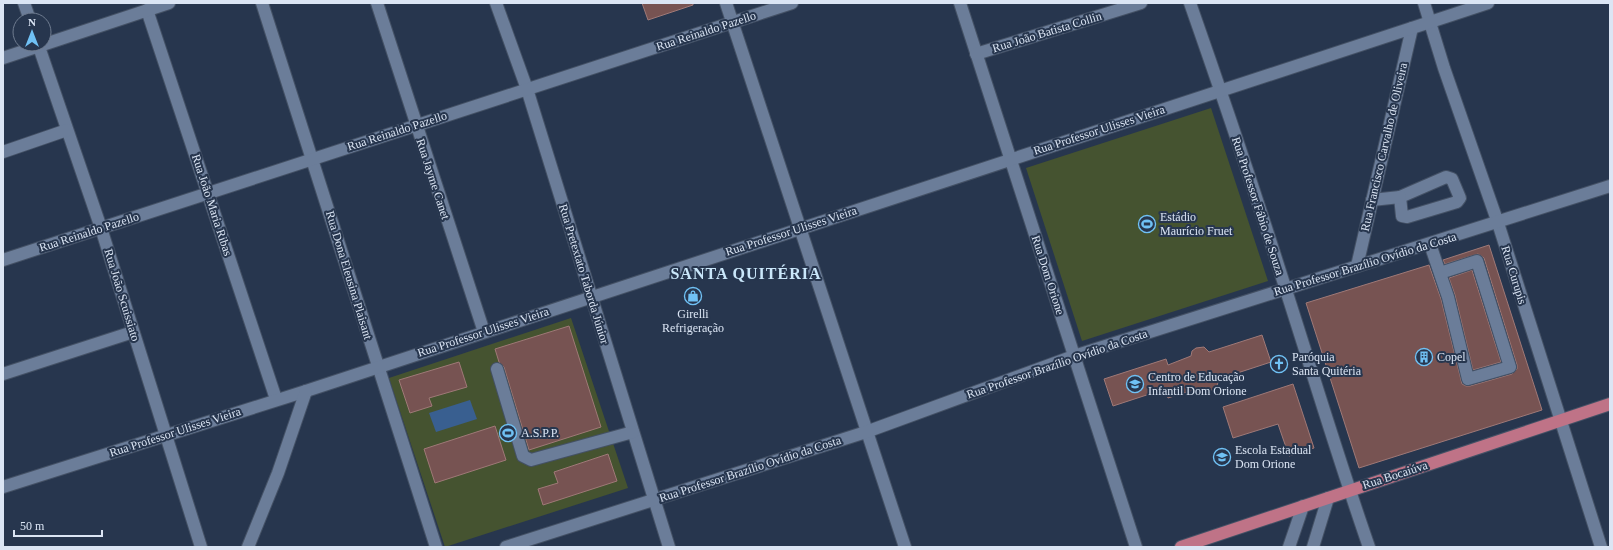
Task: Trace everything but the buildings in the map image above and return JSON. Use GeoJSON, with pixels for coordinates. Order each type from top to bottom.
{"type":"FeatureCollection","features":[{"type":"Feature","properties":{"kind":"main road","name":"Rua Bocaiúva"},"geometry":{"type":"LineString","coordinates":[[1181,547],[1610,404]]}},
{"type":"Feature","properties":{"kind":"street"},"geometry":{"type":"LineString","coordinates":[[52,41],[169,3]]}},
{"type":"Feature","properties":{"kind":"street","name":"Rua Dona Eleusina Plaisant"},"geometry":{"type":"LineString","coordinates":[[262,3],[436,547]]}},
{"type":"Feature","properties":{"kind":"street","name":"Rua Jayme Canet"},"geometry":{"type":"LineString","coordinates":[[376,3],[484,332]]}},
{"type":"Feature","properties":{"kind":"street","name":"Rua Pretextato Taborda Júnior"},"geometry":{"type":"LineString","coordinates":[[496,3],[526,89],[669,547]]}},
{"type":"Feature","properties":{"kind":"street"},"geometry":{"type":"LineString","coordinates":[[726,3],[905,547]]}},
{"type":"Feature","properties":{"kind":"street","name":"Rua Reinaldo Pazello"},"geometry":{"type":"LineString","coordinates":[[3,260],[792,3]]}},
{"type":"Feature","properties":{"kind":"street","name":"Rua Dom Orione"},"geometry":{"type":"LineString","coordinates":[[960,3],[1136,547]]}},
{"type":"Feature","properties":{"kind":"street","name":"Rua João Batista Collin"},"geometry":{"type":"LineString","coordinates":[[976,54],[1141,3]]}},
{"type":"Feature","properties":{"kind":"street","name":"Rua Professor Fábio de Souza"},"geometry":{"type":"LineString","coordinates":[[1190,3],[1286,288],[1349,491],[1368,547]]}},
{"type":"Feature","properties":{"kind":"street","name":"Rua Curupis"},"geometry":{"type":"LineString","coordinates":[[1424,3],[1444,68],[1498,223],[1601,547]]}},
{"type":"Feature","properties":{"kind":"street","name":"Rua Professor Ulisses Vieira"},"geometry":{"type":"LineString","coordinates":[[3,487],[484,332],[1488,3]]}},
{"type":"Feature","properties":{"kind":"street","name":"Rua João Maria Ribas"},"geometry":{"type":"LineString","coordinates":[[147,10],[276,399]]}},
{"type":"Feature","properties":{"kind":"street","name":"Rua Francisco Carvalho de Oliveira"},"geometry":{"type":"LineString","coordinates":[[1357,266],[1412,28]]}},
{"type":"Feature","properties":{"kind":"street"},"geometry":{"type":"LineString","coordinates":[[3,58],[19,52]]}},
{"type":"Feature","properties":{"kind":"street","name":"Rua João Scuissiato"},"geometry":{"type":"LineString","coordinates":[[40,52],[101,228],[201,547]]}},
{"type":"Feature","properties":{"kind":"street"},"geometry":{"type":"LineString","coordinates":[[3,152],[67,130]]}},
{"type":"Feature","properties":{"kind":"street"},"geometry":{"type":"LineString","coordinates":[[1372,200],[1400,197],[1446,177],[1452,179],[1460,198],[1457,202],[1407,217],[1402,216],[1400,197]]}},
{"type":"Feature","properties":{"kind":"street","name":"Rua Professor Brazílio Ovídio da Costa"},"geometry":{"type":"LineString","coordinates":[[506,547],[866,432],[1074,356],[1286,288],[1498,223],[1610,186]]}},
{"type":"Feature","properties":{"kind":"street"},"geometry":{"type":"LineString","coordinates":[[1430,244],[1440,274],[1448,297],[1468,379],[1510,367],[1477,261],[1440,274]]}},
{"type":"Feature","properties":{"kind":"street"},"geometry":{"type":"LineString","coordinates":[[3,374],[133,332]]}},
{"type":"Feature","properties":{"kind":"street"},"geometry":{"type":"LineString","coordinates":[[497,369],[523,456],[531,460],[634,432]]}},
{"type":"Feature","properties":{"kind":"street"},"geometry":{"type":"LineString","coordinates":[[248,547],[278,472],[306,390]]}},
{"type":"Feature","properties":{"kind":"street"},"geometry":{"type":"LineString","coordinates":[[1314,547],[1328,498]]}},
{"type":"Feature","properties":{"kind":"street"},"geometry":{"type":"LineString","coordinates":[[1289,547],[1303,506]]}},
{"type":"Feature","properties":{"kind":"green space","name":"Estádio Maurício Fruet"},"geometry":{"type":"Polygon","coordinates":[[[1211,108],[1268,281],[1082,341],[1026,168],[1211,108]]]}},
{"type":"Feature","properties":{"kind":"green space","name":"A.S.P.P."},"geometry":{"type":"Polygon","coordinates":[[[571,318],[628,488],[445,547],[389,378],[571,318]]]}},
{"type":"Feature","properties":{"kind":"water"},"geometry":{"type":"Polygon","coordinates":[[[470,400],[477,419],[436,432],[429,413],[470,400]]]}},
{"type":"Feature","properties":{"kind":"place","name":"Estádio Maurício Fruet"},"geometry":{"type":"Point","coordinates":[1147,224]}},
{"type":"Feature","properties":{"kind":"place","name":"Girelli Refrigeração"},"geometry":{"type":"Point","coordinates":[693,296]}},
{"type":"Feature","properties":{"kind":"place","name":"Copel"},"geometry":{"type":"Point","coordinates":[1424,357]}},
{"type":"Feature","properties":{"kind":"place","name":"Paróquia Santa Quitéria"},"geometry":{"type":"Point","coordinates":[1279,364]}},
{"type":"Feature","properties":{"kind":"place","name":"Centro de Educação Infantil Dom Orione"},"geometry":{"type":"Point","coordinates":[1135,384]}},
{"type":"Feature","properties":{"kind":"place","name":"A.S.P.P."},"geometry":{"type":"Point","coordinates":[508,433]}},
{"type":"Feature","properties":{"kind":"place","name":"Escola Estadual Dom Orione"},"geometry":{"type":"Point","coordinates":[1222,457]}},
{"type":"Feature","properties":{"kind":"district","name":"SANTA QUITÉRIA"},"geometry":{"type":"Point","coordinates":[746,273]}}]}
